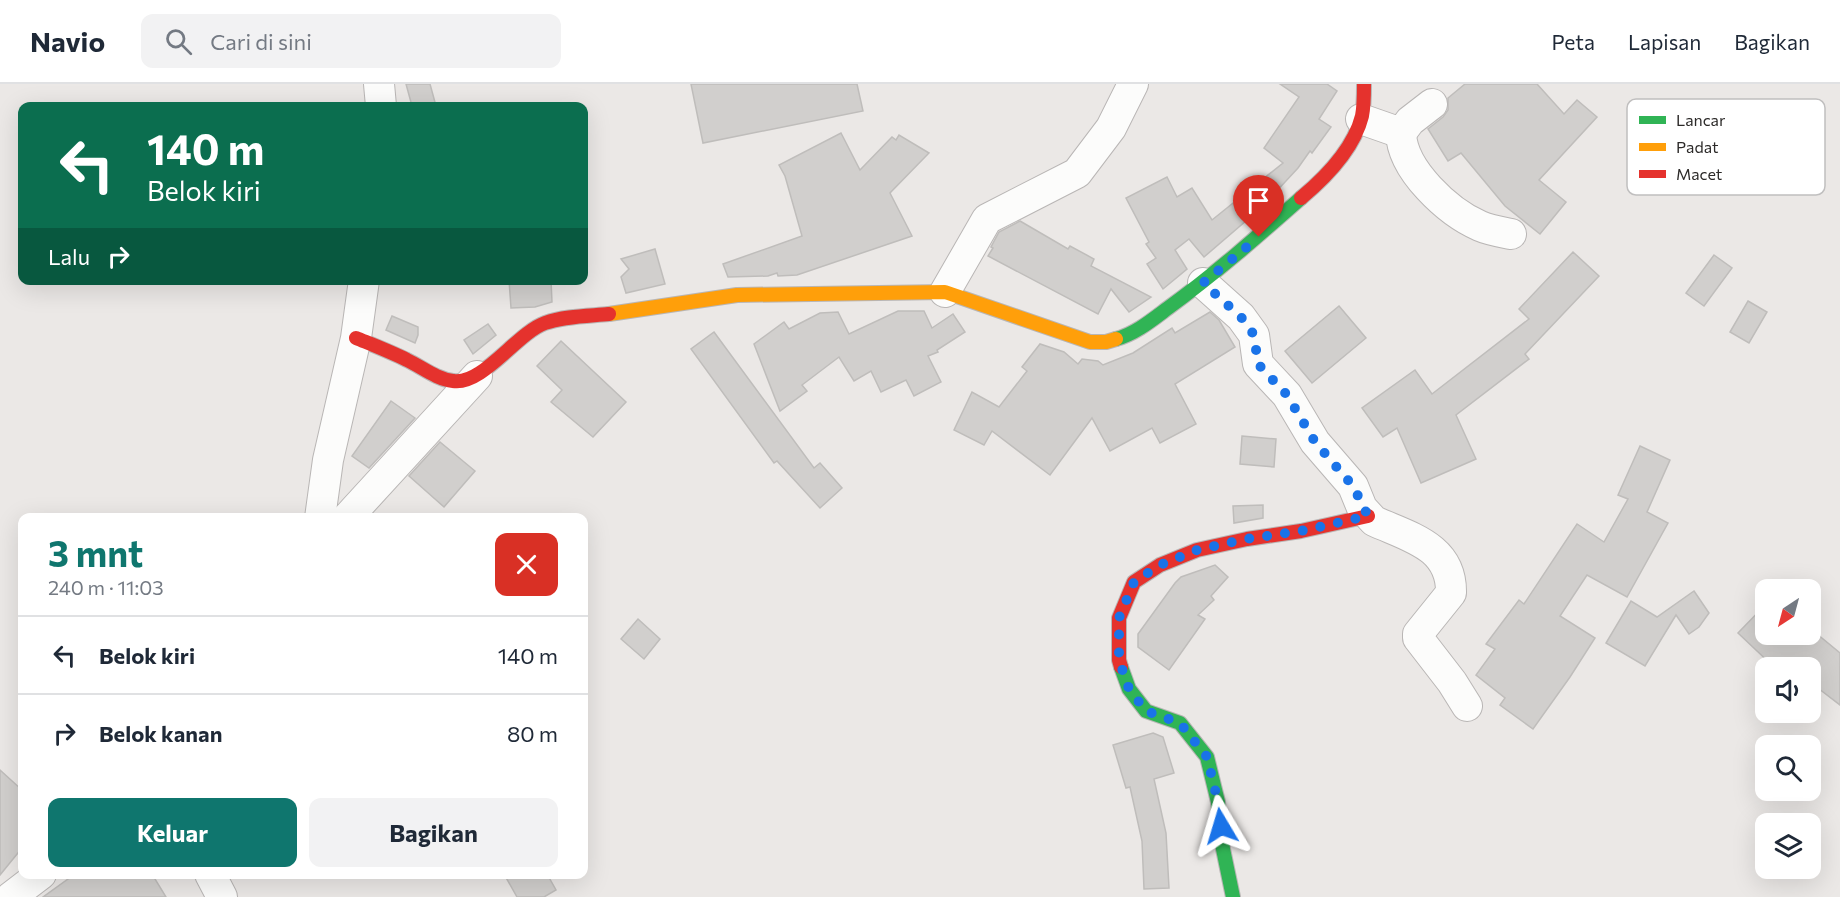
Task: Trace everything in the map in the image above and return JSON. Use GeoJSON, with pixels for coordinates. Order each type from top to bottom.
{"type":"FeatureCollection","features":[{"type":"Feature","properties":{"kind":"street"},"geometry":{"type":"LineString","coordinates":[[379,84],[381,102]]}},
{"type":"Feature","properties":{"kind":"street"},"geometry":{"type":"LineString","coordinates":[[945,292],[987,219],[1077,173],[1111,128],[1133,84]]}},
{"type":"Feature","properties":{"kind":"street"},"geometry":{"type":"LineString","coordinates":[[352,513],[477,376],[531,330],[545,323],[566,318],[619,313],[736,295],[945,292],[1090,342],[1106,342],[1124,337],[1203,283],[1312,189],[1337,161],[1354,135],[1364,104],[1364,84]]}},
{"type":"Feature","properties":{"kind":"street"},"geometry":{"type":"LineString","coordinates":[[1432,104],[1410,121],[1401,133],[1403,147],[1410,162],[1436,195],[1448,206],[1482,227],[1511,234]]}},
{"type":"Feature","properties":{"kind":"street"},"geometry":{"type":"LineString","coordinates":[[1361,119],[1401,133]]}},
{"type":"Feature","properties":{"kind":"street"},"geometry":{"type":"LineString","coordinates":[[1203,283],[1241,317],[1254,335],[1258,364],[1287,395],[1315,442],[1353,486],[1368,516],[1422,543],[1445,564],[1451,593],[1418,634],[1418,638],[1452,682],[1467,706]]}},
{"type":"Feature","properties":{"kind":"street"},"geometry":{"type":"LineString","coordinates":[[321,513],[328,460],[356,338],[363,285]]}},
{"type":"Feature","properties":{"kind":"street"},"geometry":{"type":"LineString","coordinates":[[356,338],[408,360],[447,380],[456,382],[477,376]]}},
{"type":"Feature","properties":{"kind":"street"},"geometry":{"type":"LineString","coordinates":[[1233,897],[1222,849],[1218,802],[1207,757],[1180,723],[1146,711],[1129,689],[1119,660],[1119,618],[1134,582],[1169,561],[1197,550],[1368,516]]}},
{"type":"Feature","properties":{"kind":"street"},"geometry":{"type":"LineString","coordinates":[[11,897],[34,879]]}},
{"type":"Feature","properties":{"kind":"street"},"geometry":{"type":"LineString","coordinates":[[213,879],[222,897]]}},
{"type":"Feature","properties":{"kind":"building"},"geometry":{"type":"Polygon","coordinates":[[[406,84],[430,84],[435,102],[411,102],[406,84]]]}},
{"type":"Feature","properties":{"kind":"building"},"geometry":{"type":"Polygon","coordinates":[[[691,84],[857,84],[863,111],[703,143],[691,84]]]}},
{"type":"Feature","properties":{"kind":"building"},"geometry":{"type":"Polygon","coordinates":[[[1280,84],[1327,84],[1337,91],[1319,119],[1331,127],[1312,153],[1310,151],[1298,168],[1261,208],[1204,257],[1189,239],[1175,250],[1187,269],[1163,289],[1147,264],[1156,258],[1146,244],[1149,242],[1126,198],[1167,177],[1177,197],[1192,188],[1212,220],[1283,163],[1264,148],[1299,97],[1280,84]]]}},
{"type":"Feature","properties":{"kind":"building"},"geometry":{"type":"Polygon","coordinates":[[[1465,84],[1537,84],[1564,114],[1577,100],[1597,117],[1539,180],[1566,202],[1540,234],[1505,206],[1461,153],[1448,161],[1428,129],[1448,110],[1448,98],[1465,84]]]}},
{"type":"Feature","properties":{"kind":"building"},"geometry":{"type":"Polygon","coordinates":[[[841,133],[860,170],[892,137],[896,140],[899,135],[929,153],[890,193],[912,236],[797,275],[778,276],[777,273],[768,276],[728,277],[723,264],[802,236],[785,176],[779,165],[841,133]]]}},
{"type":"Feature","properties":{"kind":"building"},"geometry":{"type":"Polygon","coordinates":[[[1020,221],[1068,249],[1070,246],[1094,259],[1091,266],[1151,297],[1129,312],[1111,289],[1098,314],[988,256],[999,232],[1020,221]]]}},
{"type":"Feature","properties":{"kind":"building"},"geometry":{"type":"Polygon","coordinates":[[[655,249],[665,284],[626,293],[621,277],[629,269],[621,259],[655,249]]]}},
{"type":"Feature","properties":{"kind":"building"},"geometry":{"type":"Polygon","coordinates":[[[1573,252],[1599,276],[1525,354],[1529,359],[1456,415],[1476,459],[1421,483],[1397,428],[1383,437],[1362,408],[1415,370],[1432,394],[1529,319],[1519,309],[1573,252]]]}},
{"type":"Feature","properties":{"kind":"building"},"geometry":{"type":"Polygon","coordinates":[[[1714,255],[1732,268],[1704,306],[1686,293],[1714,255]]]}},
{"type":"Feature","properties":{"kind":"building"},"geometry":{"type":"Polygon","coordinates":[[[509,285],[551,285],[552,302],[535,307],[511,308],[509,285]]]}},
{"type":"Feature","properties":{"kind":"building"},"geometry":{"type":"Polygon","coordinates":[[[1748,301],[1767,312],[1749,343],[1730,332],[1748,301]]]}},
{"type":"Feature","properties":{"kind":"building"},"geometry":{"type":"Polygon","coordinates":[[[1339,306],[1366,338],[1312,383],[1285,351],[1339,306]]]}},
{"type":"Feature","properties":{"kind":"building"},"geometry":{"type":"Polygon","coordinates":[[[898,311],[924,311],[932,328],[953,314],[965,332],[937,350],[938,352],[928,356],[941,382],[914,396],[906,380],[881,392],[871,371],[854,381],[839,357],[802,385],[807,391],[780,411],[754,344],[784,322],[789,329],[820,313],[838,312],[849,334],[898,311]]]}},
{"type":"Feature","properties":{"kind":"building"},"geometry":{"type":"Polygon","coordinates":[[[1210,312],[1219,320],[1235,347],[1175,384],[1196,424],[1160,443],[1152,428],[1110,451],[1092,418],[1050,475],[992,431],[984,445],[954,430],[972,392],[999,407],[1027,371],[1022,367],[1040,344],[1064,352],[1078,364],[1082,359],[1098,361],[1103,365],[1133,353],[1172,328],[1175,333],[1210,312]]]}},
{"type":"Feature","properties":{"kind":"building"},"geometry":{"type":"Polygon","coordinates":[[[392,316],[418,327],[415,343],[386,330],[392,316]]]}},
{"type":"Feature","properties":{"kind":"building"},"geometry":{"type":"Polygon","coordinates":[[[488,324],[496,335],[473,354],[464,340],[488,324]]]}},
{"type":"Feature","properties":{"kind":"building"},"geometry":{"type":"Polygon","coordinates":[[[714,332],[814,468],[820,463],[842,488],[820,508],[777,461],[774,463],[691,349],[714,332]]]}},
{"type":"Feature","properties":{"kind":"building"},"geometry":{"type":"Polygon","coordinates":[[[561,341],[626,402],[593,437],[551,402],[562,390],[537,366],[561,341]]]}},
{"type":"Feature","properties":{"kind":"building"},"geometry":{"type":"Polygon","coordinates":[[[391,401],[415,418],[369,468],[352,456],[391,401]]]}},
{"type":"Feature","properties":{"kind":"building"},"geometry":{"type":"Polygon","coordinates":[[[1242,436],[1276,439],[1274,467],[1240,464],[1242,436]]]}},
{"type":"Feature","properties":{"kind":"building"},"geometry":{"type":"Polygon","coordinates":[[[440,442],[475,471],[444,507],[409,476],[440,442]]]}},
{"type":"Feature","properties":{"kind":"building"},"geometry":{"type":"Polygon","coordinates":[[[1640,446],[1670,460],[1647,512],[1668,523],[1627,597],[1587,575],[1560,616],[1595,638],[1533,729],[1500,705],[1505,698],[1476,675],[1495,649],[1486,644],[1519,600],[1524,604],[1577,524],[1604,542],[1628,499],[1618,495],[1640,446]]]}},
{"type":"Feature","properties":{"kind":"building"},"geometry":{"type":"Polygon","coordinates":[[[1263,505],[1263,518],[1234,523],[1233,506],[1263,505]]]}},
{"type":"Feature","properties":{"kind":"building"},"geometry":{"type":"Polygon","coordinates":[[[1215,565],[1228,577],[1211,596],[1214,600],[1198,615],[1205,619],[1169,670],[1138,647],[1138,634],[1181,577],[1215,565]]]}},
{"type":"Feature","properties":{"kind":"building"},"geometry":{"type":"Polygon","coordinates":[[[1694,591],[1709,613],[1699,627],[1689,634],[1676,615],[1645,666],[1606,643],[1631,601],[1657,617],[1694,591]]]}},
{"type":"Feature","properties":{"kind":"building"},"geometry":{"type":"Polygon","coordinates":[[[1755,615],[1755,645],[1821,645],[1821,637],[1840,653],[1840,705],[1821,690],[1821,657],[1763,657],[1738,633],[1755,615]]]}},
{"type":"Feature","properties":{"kind":"building"},"geometry":{"type":"Polygon","coordinates":[[[638,619],[660,639],[644,659],[621,639],[638,619]]]}},
{"type":"Feature","properties":{"kind":"building"},"geometry":{"type":"Polygon","coordinates":[[[1153,733],[1163,737],[1174,773],[1154,779],[1166,833],[1169,888],[1144,889],[1142,841],[1130,787],[1126,788],[1113,745],[1153,733]]]}},
{"type":"Feature","properties":{"kind":"building"},"geometry":{"type":"Polygon","coordinates":[[[0,770],[18,786],[18,853],[0,875],[0,770]]]}},
{"type":"Feature","properties":{"kind":"building"},"geometry":{"type":"Polygon","coordinates":[[[68,879],[155,879],[166,897],[43,897],[68,879]]]}},
{"type":"Feature","properties":{"kind":"building"},"geometry":{"type":"Polygon","coordinates":[[[507,879],[550,879],[556,890],[544,897],[517,897],[507,879]]]}},
{"type":"Feature","properties":{"kind":"traffic: fast"},"geometry":{"type":"LineString","coordinates":[[1116,339],[1143,326],[1185,295],[1301,198]]}},
{"type":"Feature","properties":{"kind":"traffic: fast"},"geometry":{"type":"LineString","coordinates":[[1121,667],[1129,689],[1146,711],[1180,723],[1207,757],[1218,802],[1223,849],[1233,897]]}},
{"type":"Feature","properties":{"kind":"traffic: slow"},"geometry":{"type":"LineString","coordinates":[[609,314],[737,295],[945,292],[1090,342],[1106,342],[1116,339]]}},
{"type":"Feature","properties":{"kind":"traffic: jam"},"geometry":{"type":"LineString","coordinates":[[1301,198],[1329,172],[1346,151],[1362,116],[1364,84]]}},
{"type":"Feature","properties":{"kind":"traffic: jam"},"geometry":{"type":"LineString","coordinates":[[356,338],[401,357],[441,378],[453,381],[464,380],[476,375],[523,337],[545,323],[609,314]]}},
{"type":"Feature","properties":{"kind":"traffic: jam"},"geometry":{"type":"LineString","coordinates":[[1121,667],[1119,618],[1134,582],[1160,565],[1197,550],[1368,516]]}},
{"type":"Feature","properties":{"kind":"route"},"geometry":{"type":"LineString","coordinates":[[1221,826],[1218,802],[1207,757],[1180,723],[1146,711],[1129,689],[1119,660],[1119,618],[1134,582],[1160,565],[1197,550],[1368,516],[1353,486],[1315,442],[1287,395],[1258,364],[1254,335],[1241,317],[1203,283],[1259,237]]}}]}
